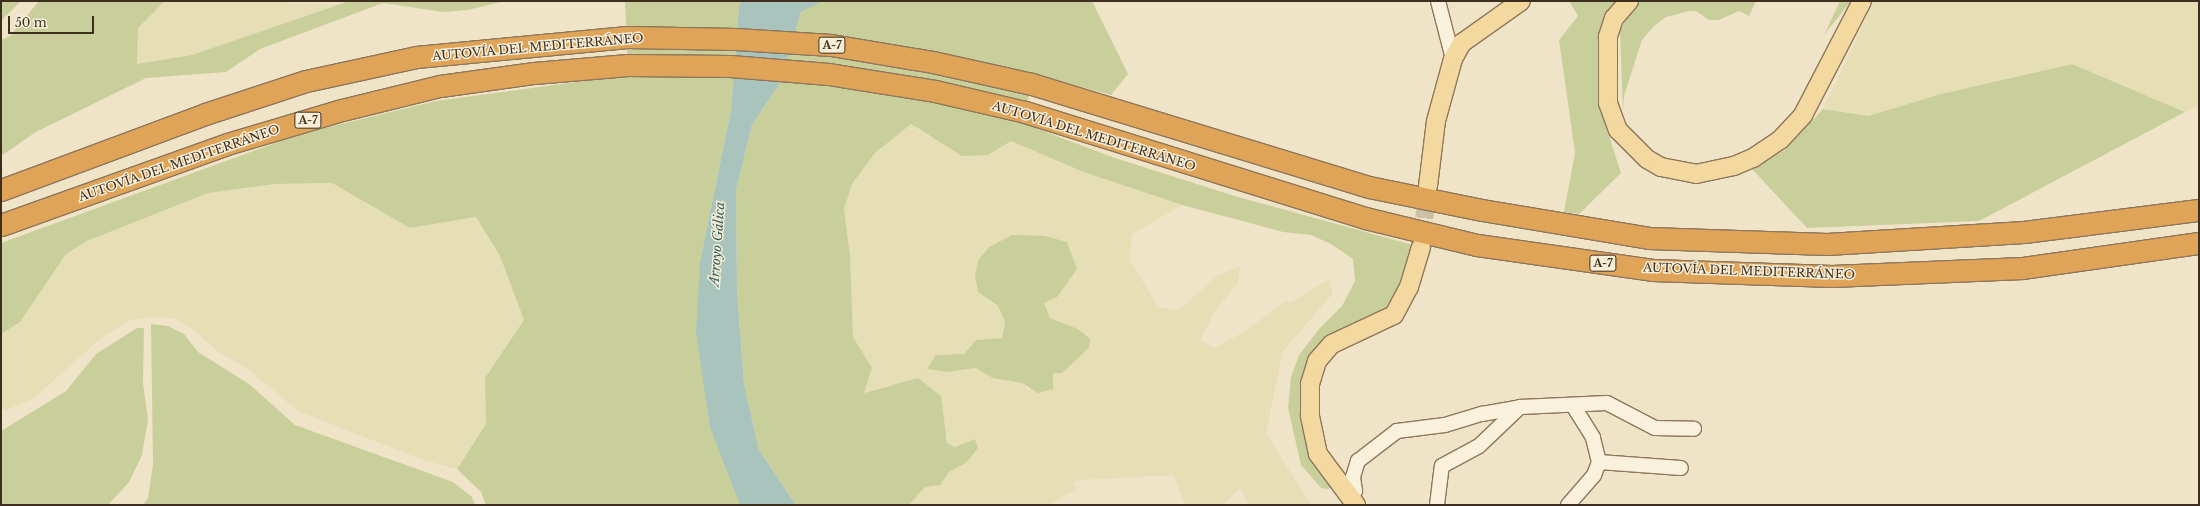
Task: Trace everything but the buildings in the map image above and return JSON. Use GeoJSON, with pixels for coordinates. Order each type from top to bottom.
{"type":"FeatureCollection","features":[{"type":"Feature","properties":{"kind":"highway","name":"AUTOVÍA DEL MEDITERRÁNEO"},"geometry":{"type":"LineString","coordinates":[[1,190],[205,114],[306,81],[416,57],[627,37],[736,39],[831,45],[933,62],[1032,84],[1370,187],[1482,210],[1648,238],[1827,244],[2024,232],[2199,210]]}},
{"type":"Feature","properties":{"kind":"highway","name":"AUTOVÍA DEL MEDITERRÁNEO"},"geometry":{"type":"LineString","coordinates":[[1,225],[227,144],[342,110],[440,86],[534,73],[628,65],[730,66],[829,74],[935,91],[1025,112],[1365,218],[1477,245],[1652,270],[1832,276],[2023,268],[2199,243]]}},
{"type":"Feature","properties":{"kind":"main road"},"geometry":{"type":"LineString","coordinates":[[1428,186],[1436,121],[1453,59],[1462,43],[1521,1]]}},
{"type":"Feature","properties":{"kind":"main road"},"geometry":{"type":"LineString","coordinates":[[1629,1],[1614,18],[1608,38],[1608,103],[1618,130],[1648,159],[1661,167],[1696,174],[1734,166],[1753,158],[1780,140],[1803,115],[1862,1]]}},
{"type":"Feature","properties":{"kind":"main road"},"geometry":{"type":"LineString","coordinates":[[1352,501],[1318,454],[1310,415],[1310,384],[1317,361],[1332,344],[1394,315],[1409,287],[1421,247]]}},
{"type":"Feature","properties":{"kind":"street"},"geometry":{"type":"LineString","coordinates":[[1438,1],[1453,59]]}},
{"type":"Feature","properties":{"kind":"street"},"geometry":{"type":"LineString","coordinates":[[1352,501],[1355,491],[1353,477],[1358,461],[1397,431],[1445,425],[1520,407],[1574,407],[1607,404],[1655,428],[1694,429]]}},
{"type":"Feature","properties":{"kind":"street"},"geometry":{"type":"LineString","coordinates":[[1437,505],[1442,466],[1479,446],[1520,407]]}},
{"type":"Feature","properties":{"kind":"street"},"geometry":{"type":"LineString","coordinates":[[1568,505],[1594,475],[1600,462],[1593,438],[1574,407]]}},
{"type":"Feature","properties":{"kind":"street"},"geometry":{"type":"LineString","coordinates":[[1600,462],[1681,468]]}},
{"type":"Feature","properties":{"kind":"shaded area"},"geometry":{"type":"Polygon","coordinates":[[[165,1],[276,1],[294,4],[339,4],[192,55],[137,64],[138,28],[165,1]]]}},
{"type":"Feature","properties":{"kind":"shaded area"},"geometry":{"type":"Polygon","coordinates":[[[1874,1],[2199,1],[2199,106],[2185,112],[2072,64],[1941,94],[1868,116],[1823,109],[1874,1]]]}},
{"type":"Feature","properties":{"kind":"shaded area"},"geometry":{"type":"Polygon","coordinates":[[[911,124],[925,135],[988,155],[1011,141],[1086,173],[1182,205],[1132,234],[1130,260],[1158,307],[1178,311],[1217,276],[1240,266],[1238,283],[1215,311],[1200,340],[1214,348],[1242,333],[1287,300],[1290,303],[1329,279],[1333,293],[1283,351],[1266,433],[1311,505],[1249,505],[1240,488],[1222,505],[1185,505],[1174,475],[1081,480],[1073,482],[1077,489],[1049,505],[909,505],[925,487],[940,485],[949,472],[966,463],[975,439],[955,447],[947,443],[948,436],[889,385],[864,393],[872,368],[853,337],[850,255],[844,209],[852,184],[875,153],[911,124]],[[1013,235],[989,247],[979,259],[989,302],[998,306],[1005,322],[1002,338],[976,340],[964,354],[936,355],[948,372],[975,368],[993,378],[1022,383],[1029,390],[1053,373],[1078,329],[1050,318],[1044,302],[1057,297],[1064,286],[1013,235]]]}},
{"type":"Feature","properties":{"kind":"shaded area"},"geometry":{"type":"Polygon","coordinates":[[[332,183],[410,228],[476,217],[500,256],[524,320],[485,378],[486,424],[457,469],[423,460],[298,411],[249,370],[217,351],[194,330],[174,318],[149,317],[129,321],[101,338],[34,398],[6,410],[1,408],[1,334],[20,322],[66,254],[87,241],[208,193],[276,184],[332,183]]]}},
{"type":"Feature","properties":{"kind":"green space"},"geometry":{"type":"Polygon","coordinates":[[[1,1],[21,1],[1,21],[1,1]]]}},
{"type":"Feature","properties":{"kind":"green space"},"geometry":{"type":"Polygon","coordinates":[[[39,1],[165,1],[138,28],[137,64],[192,55],[349,1],[505,1],[468,10],[443,12],[383,3],[260,49],[226,72],[146,78],[36,132],[1,156],[1,40],[10,36],[39,1]]]}},
{"type":"Feature","properties":{"kind":"green space"},"geometry":{"type":"Polygon","coordinates":[[[625,1],[742,1],[739,5],[731,110],[700,262],[740,505],[486,505],[481,492],[457,469],[486,424],[485,378],[524,320],[500,256],[476,217],[410,228],[332,183],[275,184],[208,193],[87,241],[66,254],[20,322],[1,334],[1,243],[300,134],[436,101],[628,75],[625,1]]]}},
{"type":"Feature","properties":{"kind":"green space"},"geometry":{"type":"Polygon","coordinates":[[[822,1],[1092,1],[1128,74],[1111,95],[1035,74],[1022,123],[1115,158],[1238,197],[1431,250],[1429,258],[1409,255],[1405,275],[1388,309],[1306,368],[1333,485],[1328,489],[1321,488],[1301,465],[1288,408],[1291,377],[1299,355],[1319,329],[1342,306],[1355,281],[1353,259],[1331,244],[1311,235],[1283,232],[1182,205],[1086,173],[1011,141],[988,155],[962,156],[911,124],[875,153],[852,184],[844,209],[850,255],[853,337],[872,368],[864,393],[918,378],[941,396],[947,443],[955,447],[975,439],[978,448],[966,463],[949,472],[940,485],[925,487],[909,505],[796,505],[759,450],[744,384],[737,289],[736,190],[752,125],[780,83],[801,12],[822,1]]]}},
{"type":"Feature","properties":{"kind":"green space"},"geometry":{"type":"Polygon","coordinates":[[[1569,1],[1623,1],[1601,57],[1603,117],[1621,173],[1579,214],[1564,212],[1575,153],[1559,40],[1578,16],[1569,1]]]}},
{"type":"Feature","properties":{"kind":"green space"},"geometry":{"type":"Polygon","coordinates":[[[1642,1],[1756,1],[1749,16],[1739,11],[1719,20],[1709,20],[1696,11],[1689,11],[1666,17],[1653,27],[1642,40],[1624,96],[1623,111],[1620,31],[1633,6],[1642,1]]]}},
{"type":"Feature","properties":{"kind":"green space"},"geometry":{"type":"Polygon","coordinates":[[[1840,1],[1851,1],[1824,35],[1840,1]]]}},
{"type":"Feature","properties":{"kind":"green space"},"geometry":{"type":"Polygon","coordinates":[[[2072,64],[2185,112],[1979,221],[1807,228],[1751,168],[1785,150],[1823,109],[1868,116],[1941,94],[2072,64]]]}},
{"type":"Feature","properties":{"kind":"green space"},"geometry":{"type":"Polygon","coordinates":[[[1012,235],[1045,236],[1067,242],[1077,269],[1057,297],[1044,303],[1050,318],[1078,329],[1090,339],[1089,348],[1062,373],[1053,373],[1053,389],[1038,393],[1022,383],[993,378],[975,368],[948,372],[927,369],[936,355],[964,354],[976,340],[1002,338],[1005,322],[998,306],[978,292],[975,275],[979,259],[989,247],[1012,235]]]}},
{"type":"Feature","properties":{"kind":"green space"},"geometry":{"type":"Polygon","coordinates":[[[151,324],[168,326],[184,334],[198,352],[249,384],[295,425],[453,482],[472,497],[475,505],[143,505],[148,498],[153,465],[151,324]]]}},
{"type":"Feature","properties":{"kind":"green space"},"geometry":{"type":"Polygon","coordinates":[[[137,328],[144,328],[143,383],[148,420],[142,455],[129,482],[108,505],[1,505],[1,431],[66,391],[96,354],[137,328]]]}},
{"type":"Feature","properties":{"kind":"water","name":"Arroyo Gálica"},"geometry":{"type":"Polygon","coordinates":[[[742,1],[823,1],[801,12],[780,83],[752,125],[736,190],[737,289],[744,384],[759,450],[796,505],[740,505],[710,427],[696,333],[700,262],[731,110],[739,5],[742,1]]]}},
{"type":"Feature","properties":{"kind":"tunnel"},"geometry":{"type":"LineString","coordinates":[[1421,245],[1428,186]]}}]}
